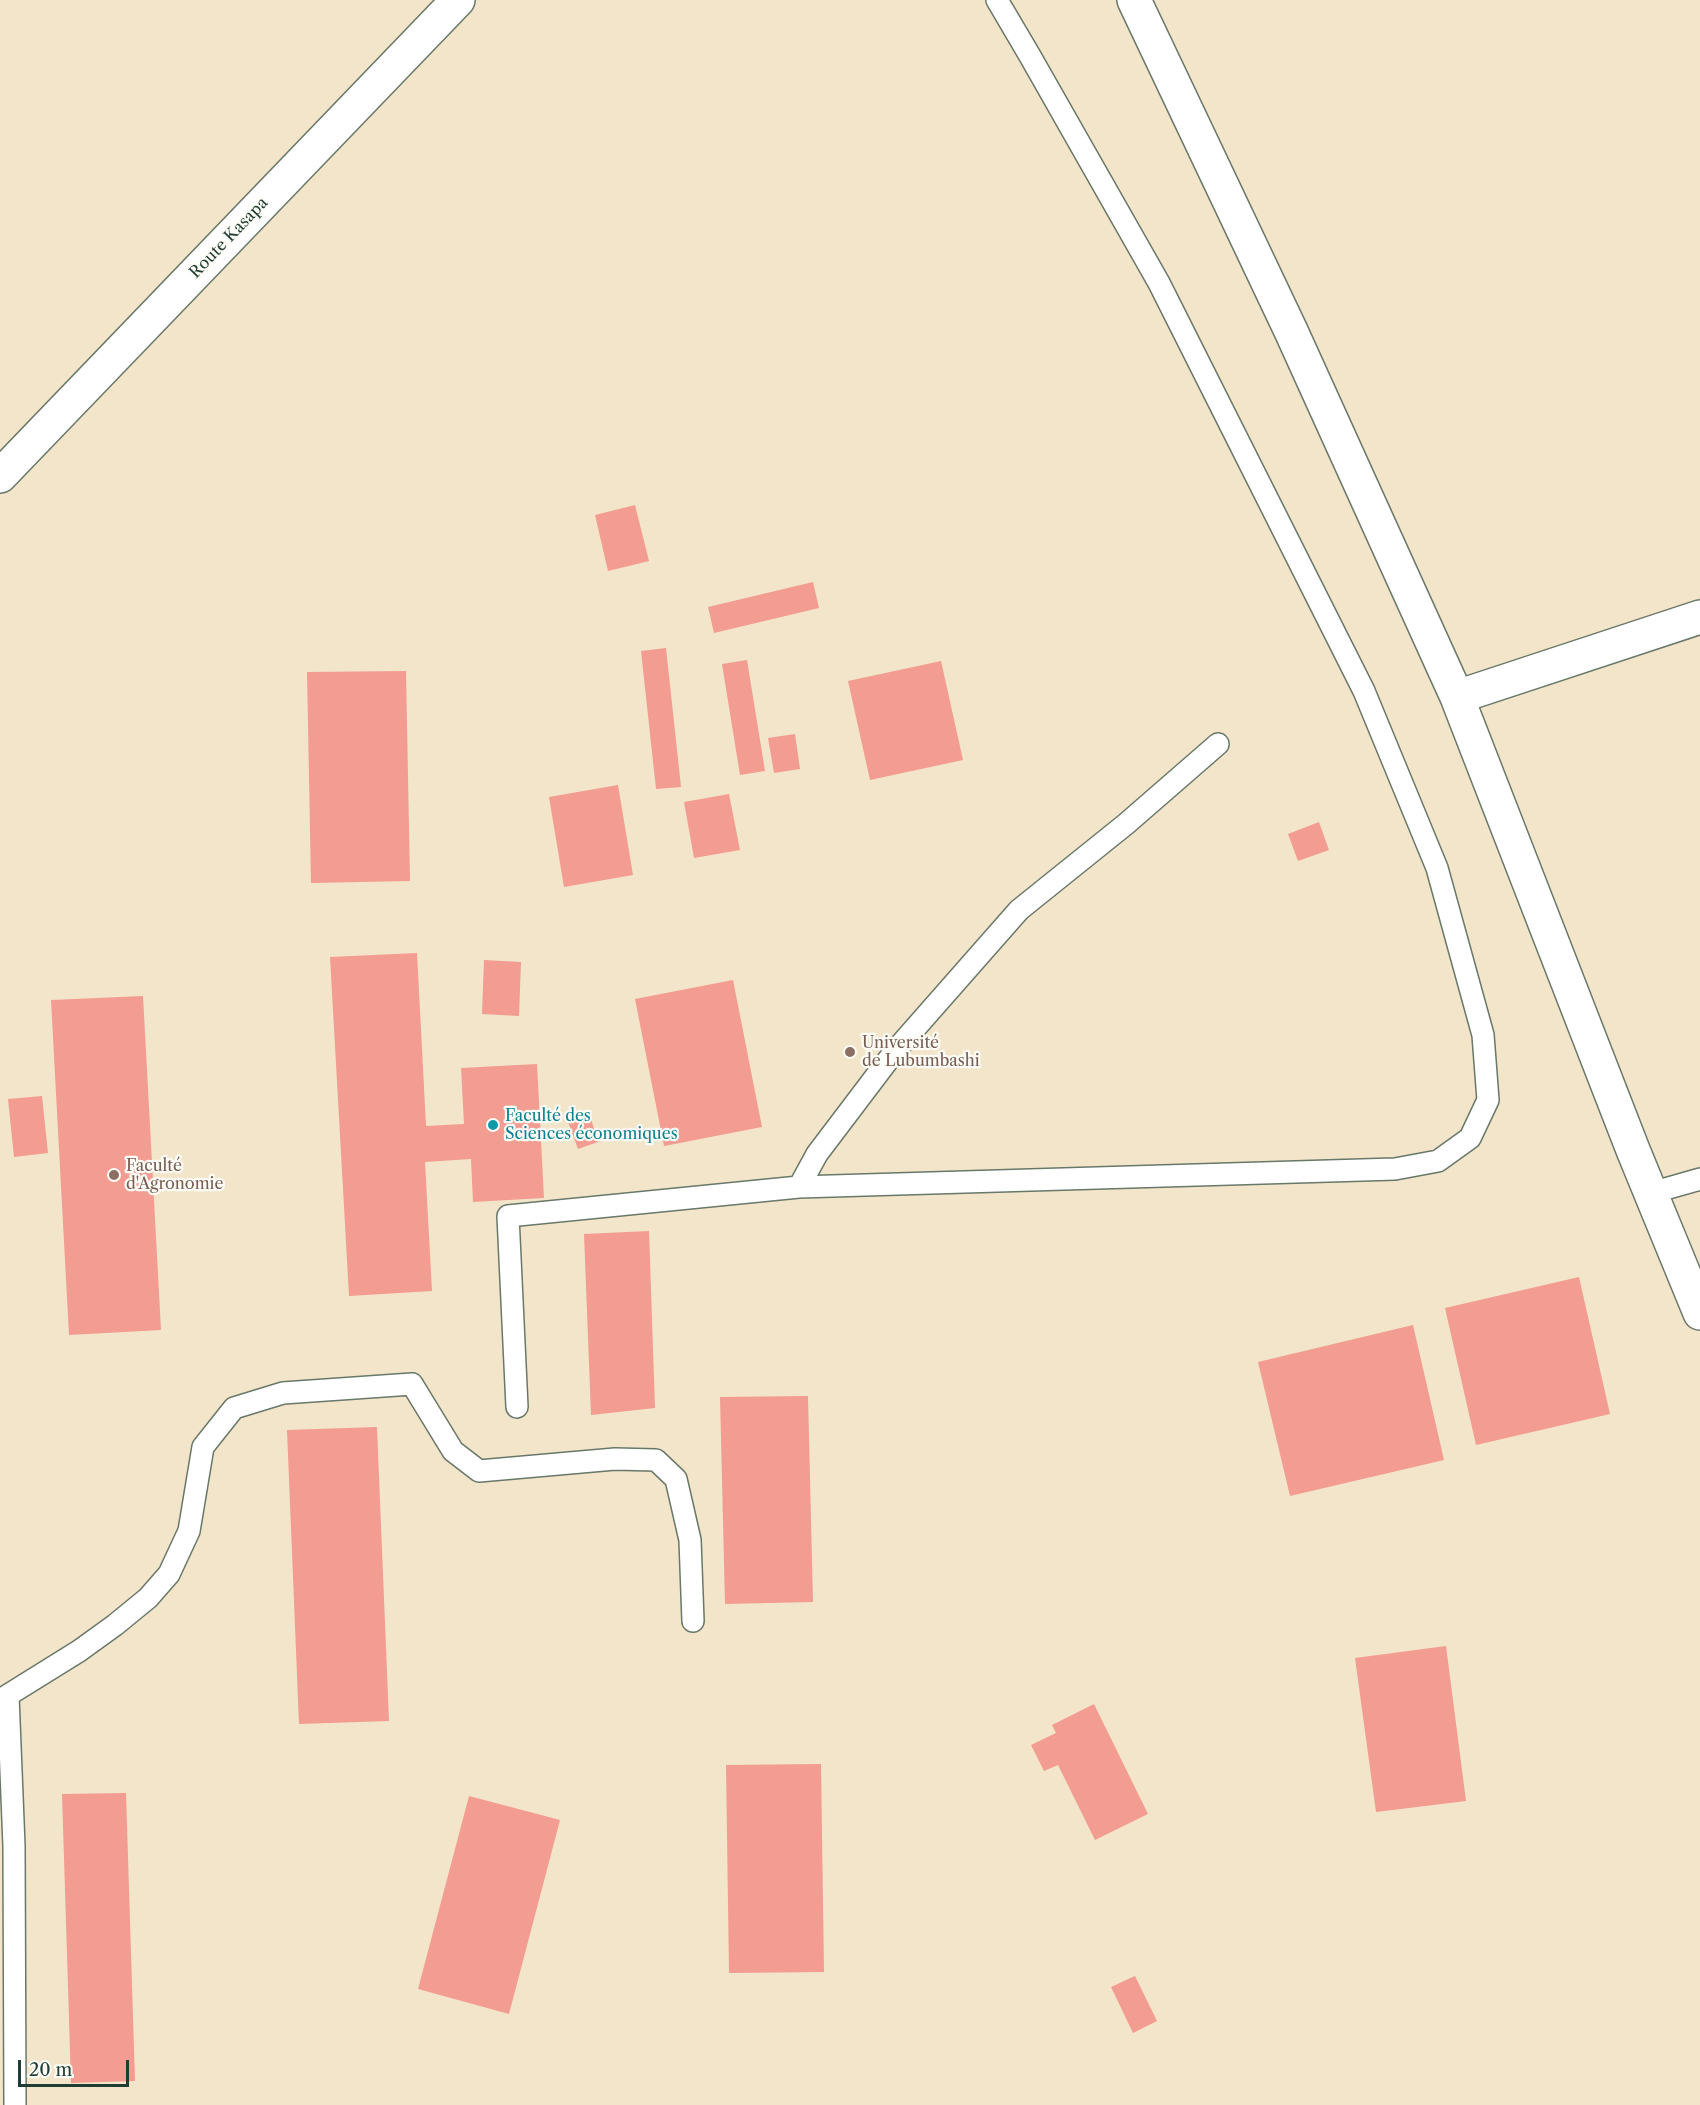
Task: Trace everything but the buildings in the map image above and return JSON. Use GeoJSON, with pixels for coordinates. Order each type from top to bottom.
{"type":"FeatureCollection","features":[{"type":"Feature","properties":{"kind":"street","name":"Route Kasapa"},"geometry":{"type":"LineString","coordinates":[[0,476],[458,0]]}},
{"type":"Feature","properties":{"kind":"street"},"geometry":{"type":"LineString","coordinates":[[1134,0],[1291,331],[1457,697],[1700,1313]]}},
{"type":"Feature","properties":{"kind":"street"},"geometry":{"type":"LineString","coordinates":[[1457,697],[1700,617]]}},
{"type":"Feature","properties":{"kind":"lane"},"geometry":{"type":"LineString","coordinates":[[517,1407],[508,1216],[799,1187],[1395,1169],[1438,1161],[1470,1138],[1488,1100],[1483,1035],[1437,868],[1364,691],[1159,284],[996,0]]}},
{"type":"Feature","properties":{"kind":"lane"},"geometry":{"type":"LineString","coordinates":[[799,1187],[817,1154],[895,1051],[1019,910],[1126,824],[1218,744]]}},
{"type":"Feature","properties":{"kind":"lane"},"geometry":{"type":"LineString","coordinates":[[1651,1193],[1700,1179]]}},
{"type":"Feature","properties":{"kind":"lane"},"geometry":{"type":"LineString","coordinates":[[15,2105],[14,1846],[4,1698],[78,1652],[148,1598],[169,1574],[189,1532],[203,1447],[234,1408],[283,1393],[412,1384],[453,1451],[478,1471],[615,1459],[656,1460],[676,1479],[690,1540],[693,1620]]}},
{"type":"Feature","properties":{"kind":"place","name":"Université de Lubumbashi"},"geometry":{"type":"Point","coordinates":[850,1052]}},
{"type":"Feature","properties":{"kind":"place","name":"Faculté des Sciences économiques"},"geometry":{"type":"Point","coordinates":[493,1125]}},
{"type":"Feature","properties":{"kind":"place","name":"Faculté d'Agronomie"},"geometry":{"type":"Point","coordinates":[114,1175]}}]}
